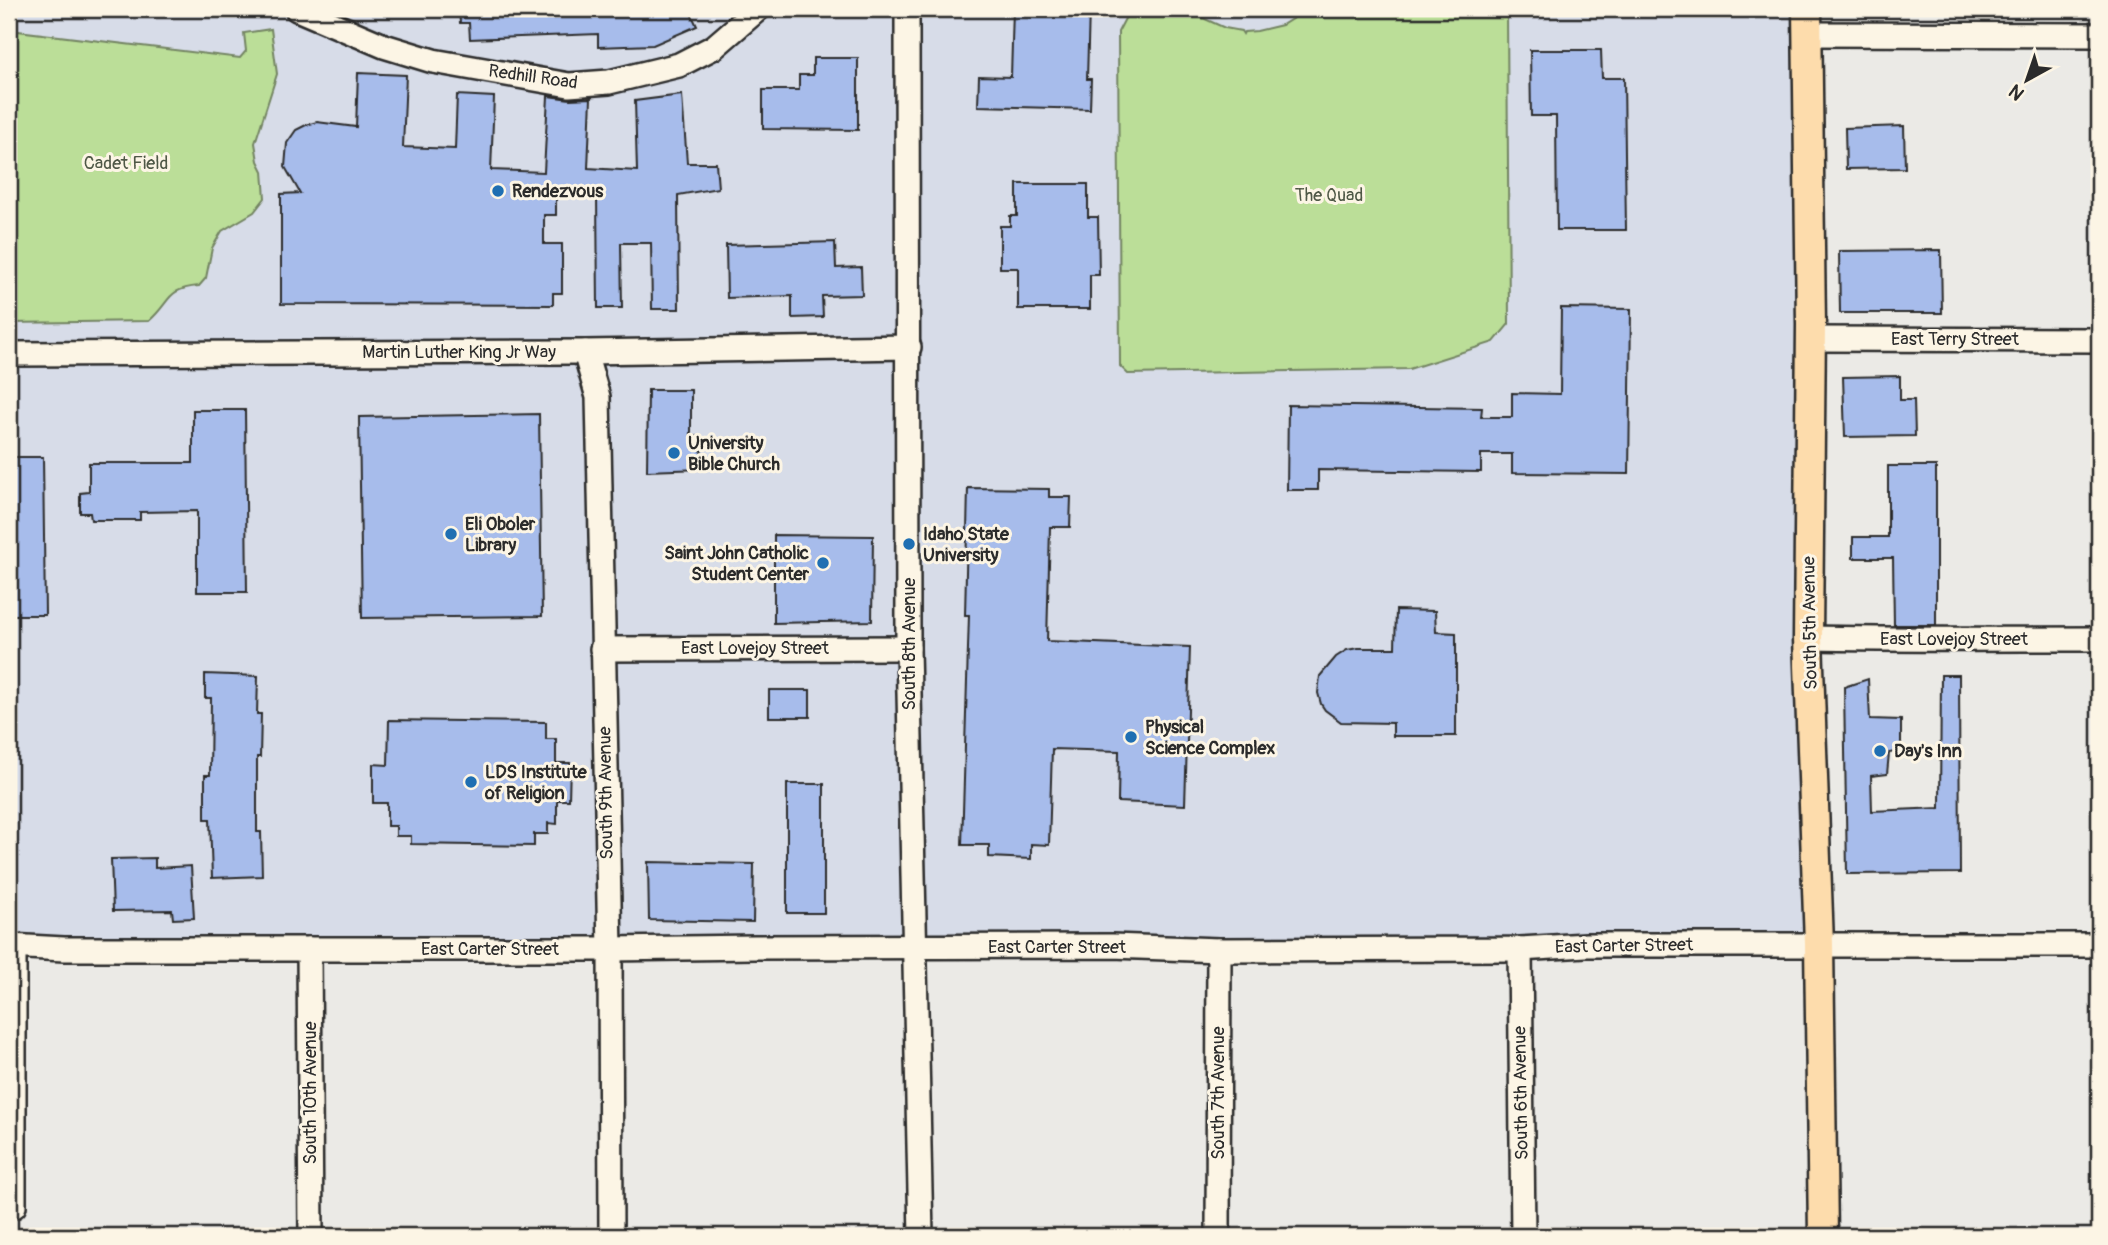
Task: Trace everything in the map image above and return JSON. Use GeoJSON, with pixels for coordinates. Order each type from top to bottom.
{"type":"FeatureCollection","features":[{"type":"Feature","properties":{"kind":"main road","name":"South 5th Avenue"},"geometry":{"type":"LineString","coordinates":[[1807,22],[1811,339],[1808,638],[1819,944],[1823,1236]]}},
{"type":"Feature","properties":{"kind":"street","name":"Redhill Road"},"geometry":{"type":"LineString","coordinates":[[298,9],[384,46],[433,61],[569,85],[609,82],[679,65],[714,47],[758,9]]}},
{"type":"Feature","properties":{"kind":"street","name":"South 8th Avenue"},"geometry":{"type":"LineString","coordinates":[[907,9],[908,648],[921,1236]]}},
{"type":"Feature","properties":{"kind":"street"},"geometry":{"type":"LineString","coordinates":[[1807,22],[2099,35]]}},
{"type":"Feature","properties":{"kind":"street","name":"East Terry Street"},"geometry":{"type":"LineString","coordinates":[[1811,339],[2099,340]]}},
{"type":"Feature","properties":{"kind":"street","name":"Martin Luther King Jr Way"},"geometry":{"type":"LineString","coordinates":[[9,354],[585,352],[909,347]]}},
{"type":"Feature","properties":{"kind":"street","name":"South 9th Avenue"},"geometry":{"type":"LineString","coordinates":[[585,352],[598,397],[610,949],[611,1236]]}},
{"type":"Feature","properties":{"kind":"street","name":"East Lovejoy Street"},"geometry":{"type":"LineString","coordinates":[[1808,638],[1923,641],[2099,639]]}},
{"type":"Feature","properties":{"kind":"street","name":"East Lovejoy Street"},"geometry":{"type":"LineString","coordinates":[[602,649],[908,648]]}},
{"type":"Feature","properties":{"kind":"street","name":"East Carter Street"},"geometry":{"type":"LineString","coordinates":[[11,948],[1112,946],[1219,950],[1520,949],[1586,945],[2099,945]]}},
{"type":"Feature","properties":{"kind":"street"},"geometry":{"type":"LineString","coordinates":[[11,948],[14,1206]]}},
{"type":"Feature","properties":{"kind":"street","name":"South 10th Avenue"},"geometry":{"type":"LineString","coordinates":[[309,949],[311,1236]]}},
{"type":"Feature","properties":{"kind":"street","name":"South 6th Avenue"},"geometry":{"type":"LineString","coordinates":[[1520,949],[1522,1236]]}},
{"type":"Feature","properties":{"kind":"street","name":"South 7th Avenue"},"geometry":{"type":"LineString","coordinates":[[1218,1236],[1219,950]]}},
{"type":"Feature","properties":{"kind":"shaded area","name":"Idaho State University"},"geometry":{"type":"Polygon","coordinates":[[[9,9],[1807,9],[1819,944],[1664,931],[1586,945],[9,948],[9,9]]]}},
{"type":"Feature","properties":{"kind":"green space","name":"The Quad"},"geometry":{"type":"Polygon","coordinates":[[[1130,9],[1188,9],[1192,16],[1194,14],[1243,34],[1282,25],[1308,9],[1507,9],[1509,324],[1494,342],[1409,369],[1128,374],[1120,366],[1118,32],[1130,9]]]}},
{"type":"Feature","properties":{"kind":"green space","name":"Cadet Field"},"geometry":{"type":"Polygon","coordinates":[[[271,29],[277,74],[255,143],[263,171],[265,198],[254,212],[222,231],[212,248],[206,278],[199,286],[174,293],[149,321],[9,323],[9,30],[240,58],[246,51],[244,33],[271,29]]]}},
{"type":"Feature","properties":{"kind":"building"},"geometry":{"type":"Polygon","coordinates":[[[459,9],[689,9],[697,26],[653,45],[598,47],[598,34],[470,39],[469,23],[460,23],[459,9]]]}},
{"type":"Feature","properties":{"kind":"building"},"geometry":{"type":"Polygon","coordinates":[[[1013,9],[1089,9],[1087,79],[1091,79],[1090,109],[978,106],[979,76],[1011,77],[1013,9]]]}},
{"type":"Feature","properties":{"kind":"building"},"geometry":{"type":"Polygon","coordinates":[[[1530,50],[1601,50],[1602,78],[1624,78],[1626,230],[1557,230],[1556,116],[1531,116],[1530,50]]]}},
{"type":"Feature","properties":{"kind":"building"},"geometry":{"type":"Polygon","coordinates":[[[813,58],[858,58],[858,130],[763,129],[763,90],[799,90],[799,75],[813,75],[813,58]]]}},
{"type":"Feature","properties":{"kind":"building","name":"Rendezvous"},"geometry":{"type":"Polygon","coordinates":[[[358,73],[406,75],[403,147],[455,149],[457,95],[494,97],[491,170],[544,172],[548,96],[591,98],[588,168],[637,171],[635,101],[682,95],[687,163],[716,163],[718,188],[678,195],[679,309],[652,309],[651,243],[621,243],[622,308],[598,308],[597,194],[556,193],[556,215],[544,215],[544,244],[562,244],[562,293],[553,293],[553,305],[281,304],[281,194],[300,193],[285,167],[287,143],[296,130],[317,122],[356,127],[358,73]]]}},
{"type":"Feature","properties":{"kind":"building"},"geometry":{"type":"Polygon","coordinates":[[[1904,126],[1905,168],[1846,169],[1845,128],[1904,126]]]}},
{"type":"Feature","properties":{"kind":"building"},"geometry":{"type":"Polygon","coordinates":[[[1017,184],[1088,184],[1088,217],[1098,217],[1099,275],[1090,275],[1090,309],[1018,309],[1018,268],[1000,268],[1000,226],[1010,226],[1010,216],[1017,216],[1017,184]]]}},
{"type":"Feature","properties":{"kind":"building"},"geometry":{"type":"Polygon","coordinates":[[[835,242],[836,268],[861,267],[862,295],[822,296],[823,317],[792,318],[792,296],[727,298],[726,245],[835,242]]]}},
{"type":"Feature","properties":{"kind":"building"},"geometry":{"type":"Polygon","coordinates":[[[1941,250],[1942,313],[1840,313],[1839,251],[1941,250]]]}},
{"type":"Feature","properties":{"kind":"building"},"geometry":{"type":"Polygon","coordinates":[[[1561,308],[1631,309],[1629,474],[1512,473],[1512,454],[1481,454],[1481,472],[1318,470],[1318,490],[1287,490],[1288,405],[1482,408],[1481,417],[1512,417],[1512,393],[1560,394],[1561,308]]]}},
{"type":"Feature","properties":{"kind":"building"},"geometry":{"type":"Polygon","coordinates":[[[1900,376],[1900,400],[1914,400],[1915,436],[1845,437],[1843,377],[1900,376]]]}},
{"type":"Feature","properties":{"kind":"building"},"geometry":{"type":"Polygon","coordinates":[[[648,390],[691,390],[691,436],[701,436],[702,469],[647,471],[648,390]]]}},
{"type":"Feature","properties":{"kind":"building"},"geometry":{"type":"Polygon","coordinates":[[[193,410],[245,410],[247,592],[197,592],[197,511],[140,512],[140,520],[91,520],[90,513],[80,513],[80,493],[89,492],[89,463],[193,463],[193,410]]]}},
{"type":"Feature","properties":{"kind":"building","name":"Eli Oboler Library"},"geometry":{"type":"Polygon","coordinates":[[[539,414],[542,616],[362,618],[359,417],[539,414]]]}},
{"type":"Feature","properties":{"kind":"building"},"geometry":{"type":"Polygon","coordinates":[[[9,457],[43,457],[45,615],[9,615],[9,457]]]}},
{"type":"Feature","properties":{"kind":"building"},"geometry":{"type":"Polygon","coordinates":[[[1888,466],[1936,466],[1936,625],[1894,625],[1893,558],[1853,558],[1853,537],[1888,537],[1888,466]]]}},
{"type":"Feature","properties":{"kind":"building","name":"Physical Science Complex"},"geometry":{"type":"Polygon","coordinates":[[[968,488],[1049,489],[1049,497],[1071,497],[1070,527],[1050,527],[1047,641],[1190,647],[1185,805],[1118,802],[1119,751],[1052,749],[1049,845],[1031,844],[1031,859],[989,857],[989,845],[962,845],[969,615],[965,615],[968,488]]]}},
{"type":"Feature","properties":{"kind":"building","name":"Saint John Catholic Student Center"},"geometry":{"type":"Polygon","coordinates":[[[774,535],[873,536],[872,621],[774,623],[774,535]]]}},
{"type":"Feature","properties":{"kind":"building"},"geometry":{"type":"Polygon","coordinates":[[[1396,610],[1435,611],[1436,632],[1456,633],[1456,736],[1393,736],[1393,723],[1341,722],[1321,704],[1318,693],[1320,676],[1336,657],[1347,650],[1358,648],[1395,648],[1396,610]]]}},
{"type":"Feature","properties":{"kind":"building"},"geometry":{"type":"Polygon","coordinates":[[[205,674],[258,676],[257,714],[261,714],[260,757],[257,757],[257,832],[261,832],[262,876],[212,878],[210,819],[205,819],[205,775],[210,775],[211,698],[205,698],[205,674]]]}},
{"type":"Feature","properties":{"kind":"building"},"geometry":{"type":"Polygon","coordinates":[[[1941,675],[1959,675],[1960,873],[1847,874],[1844,687],[1868,679],[1870,719],[1901,720],[1901,751],[1889,753],[1887,774],[1871,776],[1872,811],[1940,808],[1941,675]]]}},
{"type":"Feature","properties":{"kind":"building"},"geometry":{"type":"Polygon","coordinates":[[[769,690],[810,690],[810,717],[769,717],[769,690]]]}},
{"type":"Feature","properties":{"kind":"building","name":"LDS Institute of Religion"},"geometry":{"type":"Polygon","coordinates":[[[389,720],[546,722],[546,739],[556,739],[556,763],[570,763],[569,800],[557,800],[557,824],[548,823],[548,834],[534,834],[534,846],[411,844],[411,836],[396,836],[396,826],[387,826],[387,803],[373,803],[373,764],[388,765],[389,720]]]}},
{"type":"Feature","properties":{"kind":"building"},"geometry":{"type":"Polygon","coordinates":[[[787,784],[824,784],[824,913],[787,913],[787,784]]]}},
{"type":"Feature","properties":{"kind":"building"},"geometry":{"type":"Polygon","coordinates":[[[155,858],[155,868],[191,866],[194,918],[173,919],[172,910],[113,911],[111,859],[155,858]]]}},
{"type":"Feature","properties":{"kind":"building"},"geometry":{"type":"Polygon","coordinates":[[[648,862],[754,864],[753,922],[649,920],[648,862]]]}},
{"type":"Feature","properties":{"kind":"place","name":"Rendezvous"},"geometry":{"type":"Point","coordinates":[498,191]}},
{"type":"Feature","properties":{"kind":"place","name":"University Bible Church"},"geometry":{"type":"Point","coordinates":[674,453]}},
{"type":"Feature","properties":{"kind":"place","name":"Eli Oboler Library"},"geometry":{"type":"Point","coordinates":[451,534]}},
{"type":"Feature","properties":{"kind":"place","name":"Idaho State University"},"geometry":{"type":"Point","coordinates":[909,544]}},
{"type":"Feature","properties":{"kind":"place","name":"Saint John Catholic Student Center"},"geometry":{"type":"Point","coordinates":[823,563]}},
{"type":"Feature","properties":{"kind":"place","name":"Physical Science Complex"},"geometry":{"type":"Point","coordinates":[1131,737]}},
{"type":"Feature","properties":{"kind":"place","name":"Day's Inn"},"geometry":{"type":"Point","coordinates":[1880,751]}},
{"type":"Feature","properties":{"kind":"place","name":"LDS Institute of Religion"},"geometry":{"type":"Point","coordinates":[471,782]}}]}
